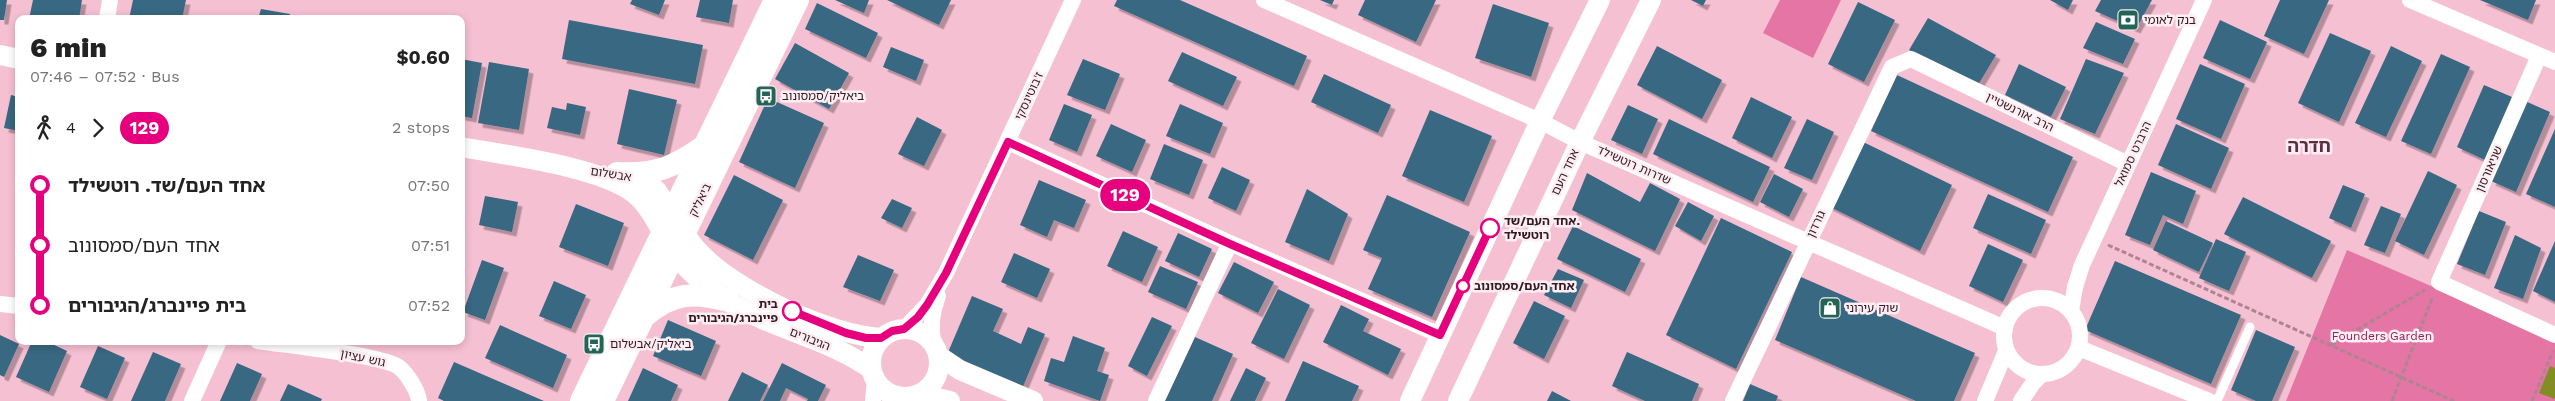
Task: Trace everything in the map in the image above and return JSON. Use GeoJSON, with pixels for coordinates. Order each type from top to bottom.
{"type":"FeatureCollection","features":[{"type":"Feature","properties":{"kind":"main road","name":"ביאליק"},"geometry":{"type":"LineString","coordinates":[[581,401],[775,0]]}},
{"type":"Feature","properties":{"kind":"main road","name":"ביאליק"},"geometry":{"type":"LineString","coordinates":[[603,401],[798,0]]}},
{"type":"Feature","properties":{"kind":"main road"},"geometry":{"type":"LineString","coordinates":[[617,173],[650,173],[664,169],[685,160],[704,145]]}},
{"type":"Feature","properties":{"kind":"main road"},"geometry":{"type":"LineString","coordinates":[[641,320],[662,303],[679,296],[694,294],[729,301]]}},
{"type":"Feature","properties":{"kind":"street"},"geometry":{"type":"LineString","coordinates":[[108,15],[110,0]]}},
{"type":"Feature","properties":{"kind":"street","name":"ז'בוטינסקי"},"geometry":{"type":"LineString","coordinates":[[904,329],[918,317],[927,305],[946,273],[1073,0]]}},
{"type":"Feature","properties":{"kind":"street","name":"שדרות רוטשילד"},"geometry":{"type":"LineString","coordinates":[[1264,0],[1540,121],[1580,142],[2005,328]]}},
{"type":"Feature","properties":{"kind":"street"},"geometry":{"type":"LineString","coordinates":[[1410,401],[1540,121],[1600,0]]}},
{"type":"Feature","properties":{"kind":"street","name":"אחד העם"},"geometry":{"type":"LineString","coordinates":[[1458,401],[1580,142],[1651,0]]}},
{"type":"Feature","properties":{"kind":"street","name":"הרברט סמואל"},"geometry":{"type":"LineString","coordinates":[[2071,311],[2075,287],[2094,238],[2204,0]]}},
{"type":"Feature","properties":{"kind":"street"},"geometry":{"type":"LineString","coordinates":[[2410,0],[2555,62]]}},
{"type":"Feature","properties":{"kind":"street"},"geometry":{"type":"LineString","coordinates":[[0,55],[15,58]]}},
{"type":"Feature","properties":{"kind":"street","name":"שניאורסון"},"geometry":{"type":"LineString","coordinates":[[2439,282],[2539,56]]}},
{"type":"Feature","properties":{"kind":"street","name":"הרב אורנשטיין"},"geometry":{"type":"LineString","coordinates":[[1912,59],[2128,164]]}},
{"type":"Feature","properties":{"kind":"street","name":"גורדון"},"geometry":{"type":"LineString","coordinates":[[1733,401],[1892,67],[1912,59]]}},
{"type":"Feature","properties":{"kind":"street"},"geometry":{"type":"LineString","coordinates":[[1008,142],[1230,244],[1440,335]]}},
{"type":"Feature","properties":{"kind":"street","name":"אבשלום"},"geometry":{"type":"LineString","coordinates":[[465,148],[570,168],[600,176],[625,187],[666,222]]}},
{"type":"Feature","properties":{"kind":"street","name":"אבשלום"},"geometry":{"type":"LineString","coordinates":[[570,168],[617,173],[648,183],[666,222]]}},
{"type":"Feature","properties":{"kind":"street","name":"הגיבורים"},"geometry":{"type":"LineString","coordinates":[[666,222],[679,244],[686,268],[729,301],[779,326],[844,352],[873,374]]}},
{"type":"Feature","properties":{"kind":"street","name":"הגיבורים"},"geometry":{"type":"LineString","coordinates":[[679,244],[699,252],[717,268],[759,294],[846,333],[881,338]]}},
{"type":"Feature","properties":{"kind":"street"},"geometry":{"type":"LineString","coordinates":[[1156,401],[1230,244]]}},
{"type":"Feature","properties":{"kind":"street","name":"ז'בוטינסקי"},"geometry":{"type":"LineString","coordinates":[[937,350],[932,335],[934,311],[946,273]]}},
{"type":"Feature","properties":{"kind":"street"},"geometry":{"type":"LineString","coordinates":[[2439,282],[2555,335]]}},
{"type":"Feature","properties":{"kind":"street"},"geometry":{"type":"LineString","coordinates":[[1985,401],[2006,351],[2005,328],[2009,317],[2017,307],[2027,301],[2039,298],[2051,299],[2062,303],[2071,311],[2080,328],[2079,348],[2074,359],[2065,368],[2054,374],[2041,375],[2020,368],[2006,351]]}},
{"type":"Feature","properties":{"kind":"street"},"geometry":{"type":"LineString","coordinates":[[0,304],[15,306]]}},
{"type":"Feature","properties":{"kind":"street"},"geometry":{"type":"LineString","coordinates":[[873,401],[872,353],[881,338],[892,331],[904,329],[921,333],[960,370],[1033,401]]}},
{"type":"Feature","properties":{"kind":"street"},"geometry":{"type":"LineString","coordinates":[[192,401],[217,345]]}},
{"type":"Feature","properties":{"kind":"street","name":"גוש עציון"},"geometry":{"type":"LineString","coordinates":[[286,345],[364,356],[400,367],[418,394],[418,401]]}},
{"type":"Feature","properties":{"kind":"street"},"geometry":{"type":"LineString","coordinates":[[2079,348],[2210,401]]}},
{"type":"Feature","properties":{"kind":"street"},"geometry":{"type":"LineString","coordinates":[[912,397],[929,387],[938,376],[937,350]]}},
{"type":"Feature","properties":{"kind":"street"},"geometry":{"type":"LineString","coordinates":[[873,374],[886,393],[898,398],[912,397],[950,401]]}},
{"type":"Feature","properties":{"kind":"street"},"geometry":{"type":"LineString","coordinates":[[2021,401],[2041,375]]}},
{"type":"Feature","properties":{"kind":"lane"},"geometry":{"type":"LineString","coordinates":[[2217,401],[2250,327]]}},
{"type":"Feature","properties":{"kind":"path"},"geometry":{"type":"LineString","coordinates":[[2094,238],[2311,338],[2454,401]]}},
{"type":"Feature","properties":{"kind":"path"},"geometry":{"type":"LineString","coordinates":[[2331,346],[2439,282]]}},
{"type":"Feature","properties":{"kind":"path"},"geometry":{"type":"LineString","coordinates":[[2392,401],[2439,282]]}},
{"type":"Feature","properties":{"kind":"path"},"geometry":{"type":"LineString","coordinates":[[2532,401],[2555,347]]}},
{"type":"Feature","properties":{"kind":"green space"},"geometry":{"type":"Polygon","coordinates":[[[1780,0],[1841,0],[1813,58],[1763,33],[1780,0]]]}},
{"type":"Feature","properties":{"kind":"green space","name":"Founders Garden"},"geometry":{"type":"Polygon","coordinates":[[[2347,250],[2555,339],[2555,401],[2286,401],[2347,250]]]}},
{"type":"Feature","properties":{"kind":"shaded area"},"geometry":{"type":"Polygon","coordinates":[[[2550,366],[2555,368],[2555,399],[2539,393],[2550,366]]]}},
{"type":"Feature","properties":{"kind":"building"},"geometry":{"type":"Polygon","coordinates":[[[0,0],[7,0],[4,20],[0,20],[0,0]]]}},
{"type":"Feature","properties":{"kind":"building"},"geometry":{"type":"Polygon","coordinates":[[[33,0],[82,0],[80,15],[30,15],[33,0]]]}},
{"type":"Feature","properties":{"kind":"building"},"geometry":{"type":"Polygon","coordinates":[[[133,0],[186,0],[183,15],[130,15],[133,0]]]}},
{"type":"Feature","properties":{"kind":"building"},"geometry":{"type":"Polygon","coordinates":[[[632,0],[665,0],[659,15],[630,4],[632,0]]]}},
{"type":"Feature","properties":{"kind":"building"},"geometry":{"type":"Polygon","coordinates":[[[700,0],[733,0],[729,23],[696,17],[700,0]]]}},
{"type":"Feature","properties":{"kind":"building"},"geometry":{"type":"Polygon","coordinates":[[[835,0],[869,0],[864,13],[835,0]]]}},
{"type":"Feature","properties":{"kind":"building"},"geometry":{"type":"Polygon","coordinates":[[[887,0],[951,0],[939,25],[887,0]]]}},
{"type":"Feature","properties":{"kind":"building"},"geometry":{"type":"Polygon","coordinates":[[[1117,0],[1180,0],[1307,56],[1294,86],[1114,6],[1117,0]]]}},
{"type":"Feature","properties":{"kind":"building"},"geometry":{"type":"Polygon","coordinates":[[[1320,0],[1334,0],[1332,5],[1320,0]]]}},
{"type":"Feature","properties":{"kind":"building"},"geometry":{"type":"Polygon","coordinates":[[[1365,0],[1436,0],[1416,42],[1358,15],[1365,0]]]}},
{"type":"Feature","properties":{"kind":"building"},"geometry":{"type":"Polygon","coordinates":[[[1691,0],[1706,0],[1703,6],[1691,0]]]}},
{"type":"Feature","properties":{"kind":"building"},"geometry":{"type":"Polygon","coordinates":[[[2050,0],[2073,0],[2068,10],[2050,0]]]}},
{"type":"Feature","properties":{"kind":"building","name":"בנק לאומי"},"geometry":{"type":"Polygon","coordinates":[[[2101,0],[2152,0],[2136,29],[2095,11],[2101,0]]]}},
{"type":"Feature","properties":{"kind":"building"},"geometry":{"type":"Polygon","coordinates":[[[2280,0],[2329,0],[2304,54],[2264,36],[2280,0]]]}},
{"type":"Feature","properties":{"kind":"building"},"geometry":{"type":"Polygon","coordinates":[[[2480,0],[2536,0],[2528,20],[2480,0]]]}},
{"type":"Feature","properties":{"kind":"building"},"geometry":{"type":"Polygon","coordinates":[[[1858,2],[1895,20],[1864,82],[1828,64],[1858,2]]]}},
{"type":"Feature","properties":{"kind":"building"},"geometry":{"type":"Polygon","coordinates":[[[817,3],[878,33],[866,58],[805,29],[817,3]]]}},
{"type":"Feature","properties":{"kind":"building"},"geometry":{"type":"Polygon","coordinates":[[[1493,4],[1549,23],[1531,77],[1475,58],[1493,4]]]}},
{"type":"Feature","properties":{"kind":"building"},"geometry":{"type":"Polygon","coordinates":[[[261,9],[290,14],[290,15],[259,15],[261,9]]]}},
{"type":"Feature","properties":{"kind":"building"},"geometry":{"type":"Polygon","coordinates":[[[1928,18],[1996,55],[1978,85],[1909,50],[1928,18]]]}},
{"type":"Feature","properties":{"kind":"building"},"geometry":{"type":"Polygon","coordinates":[[[569,20],[703,45],[695,84],[562,59],[569,20]]]}},
{"type":"Feature","properties":{"kind":"building"},"geometry":{"type":"Polygon","coordinates":[[[2220,20],[2267,42],[2250,79],[2203,58],[2220,20]]]}},
{"type":"Feature","properties":{"kind":"building"},"geometry":{"type":"Polygon","coordinates":[[[2096,22],[2135,39],[2123,64],[2083,48],[2096,22]]]}},
{"type":"Feature","properties":{"kind":"building"},"geometry":{"type":"Polygon","coordinates":[[[2330,33],[2371,51],[2339,122],[2298,103],[2330,33]]]}},
{"type":"Feature","properties":{"kind":"building"},"geometry":{"type":"Polygon","coordinates":[[[795,43],[849,73],[829,109],[775,79],[795,43]]]}},
{"type":"Feature","properties":{"kind":"building"},"geometry":{"type":"Polygon","coordinates":[[[1657,46],[1722,80],[1702,119],[1637,85],[1657,46]]]}},
{"type":"Feature","properties":{"kind":"building"},"geometry":{"type":"Polygon","coordinates":[[[2391,46],[2422,61],[2386,137],[2355,123],[2391,46]]]}},
{"type":"Feature","properties":{"kind":"building"},"geometry":{"type":"Polygon","coordinates":[[[891,47],[924,60],[916,81],[883,67],[891,47]]]}},
{"type":"Feature","properties":{"kind":"building"},"geometry":{"type":"Polygon","coordinates":[[[1182,52],[1237,77],[1223,106],[1168,81],[1182,52]]]}},
{"type":"Feature","properties":{"kind":"building"},"geometry":{"type":"Polygon","coordinates":[[[2441,54],[2470,67],[2431,154],[2401,141],[2441,54]]]}},
{"type":"Feature","properties":{"kind":"building"},"geometry":{"type":"Polygon","coordinates":[[[1083,59],[1120,74],[1105,110],[1067,95],[1083,59]]]}},
{"type":"Feature","properties":{"kind":"building"},"geometry":{"type":"Polygon","coordinates":[[[2086,59],[2124,73],[2095,134],[2060,119],[2086,59]]]}},
{"type":"Feature","properties":{"kind":"building"},"geometry":{"type":"Polygon","coordinates":[[[465,60],[482,63],[472,118],[465,117],[465,60]]]}},
{"type":"Feature","properties":{"kind":"building"},"geometry":{"type":"Polygon","coordinates":[[[489,62],[529,69],[519,130],[478,123],[489,62]]]}},
{"type":"Feature","properties":{"kind":"building"},"geometry":{"type":"Polygon","coordinates":[[[2019,64],[2066,87],[2051,117],[2005,95],[2019,64]]]}},
{"type":"Feature","properties":{"kind":"building"},"geometry":{"type":"Polygon","coordinates":[[[2200,64],[2245,84],[2221,139],[2176,119],[2200,64]]]}},
{"type":"Feature","properties":{"kind":"building"},"geometry":{"type":"Polygon","coordinates":[[[1324,74],[1391,105],[1378,133],[1311,102],[1324,74]]]}},
{"type":"Feature","properties":{"kind":"building"},"geometry":{"type":"Polygon","coordinates":[[[1897,75],[2073,157],[2048,212],[1871,131],[1897,75]]]}},
{"type":"Feature","properties":{"kind":"building"},"geometry":{"type":"Polygon","coordinates":[[[2484,85],[2512,97],[2485,160],[2457,147],[2484,85]]]}},
{"type":"Feature","properties":{"kind":"building"},"geometry":{"type":"Polygon","coordinates":[[[629,89],[677,100],[664,155],[617,144],[629,89]]]}},
{"type":"Feature","properties":{"kind":"building"},"geometry":{"type":"Polygon","coordinates":[[[11,95],[15,96],[15,130],[4,128],[11,95]]]}},
{"type":"Feature","properties":{"kind":"building"},"geometry":{"type":"Polygon","coordinates":[[[1751,97],[1792,117],[1772,158],[1732,138],[1751,97]]]}},
{"type":"Feature","properties":{"kind":"building"},"geometry":{"type":"Polygon","coordinates":[[[768,98],[824,123],[795,188],[739,162],[768,98]]]}},
{"type":"Feature","properties":{"kind":"building"},"geometry":{"type":"Polygon","coordinates":[[[2525,101],[2550,112],[2516,192],[2491,181],[2525,101]]]}},
{"type":"Feature","properties":{"kind":"building"},"geometry":{"type":"Polygon","coordinates":[[[567,103],[586,107],[580,135],[547,128],[552,107],[566,110],[567,103]]]}},
{"type":"Feature","properties":{"kind":"building"},"geometry":{"type":"Polygon","coordinates":[[[1064,104],[1092,115],[1077,152],[1049,140],[1064,104]]]}},
{"type":"Feature","properties":{"kind":"building"},"geometry":{"type":"Polygon","coordinates":[[[1180,104],[1223,123],[1210,154],[1166,136],[1180,104]]]}},
{"type":"Feature","properties":{"kind":"building"},"geometry":{"type":"Polygon","coordinates":[[[1628,105],[1658,119],[1642,154],[1611,140],[1628,105]]]}},
{"type":"Feature","properties":{"kind":"building"},"geometry":{"type":"Polygon","coordinates":[[[1430,110],[1492,136],[1464,202],[1402,176],[1430,110]]]}},
{"type":"Feature","properties":{"kind":"building"},"geometry":{"type":"Polygon","coordinates":[[[917,117],[942,130],[924,166],[898,154],[917,117]]]}},
{"type":"Feature","properties":{"kind":"building"},"geometry":{"type":"Polygon","coordinates":[[[1669,119],[1770,167],[1753,202],[1653,154],[1669,119]]]}},
{"type":"Feature","properties":{"kind":"building"},"geometry":{"type":"Polygon","coordinates":[[[1807,119],[1834,132],[1812,180],[1784,168],[1807,119]]]}},
{"type":"Feature","properties":{"kind":"building"},"geometry":{"type":"Polygon","coordinates":[[[1111,124],[1146,140],[1132,172],[1096,156],[1111,124]]]}},
{"type":"Feature","properties":{"kind":"building"},"geometry":{"type":"Polygon","coordinates":[[[2176,124],[2229,148],[2211,189],[2158,165],[2176,124]]]}},
{"type":"Feature","properties":{"kind":"building"},"geometry":{"type":"Polygon","coordinates":[[[2555,129],[2555,207],[2526,194],[2555,129]]]}},
{"type":"Feature","properties":{"kind":"building"},"geometry":{"type":"Polygon","coordinates":[[[1859,140],[1952,185],[1920,251],[1828,206],[1859,140]]]}},
{"type":"Feature","properties":{"kind":"building"},"geometry":{"type":"Polygon","coordinates":[[[1164,144],[1203,160],[1189,195],[1150,179],[1164,144]]]}},
{"type":"Feature","properties":{"kind":"building"},"geometry":{"type":"Polygon","coordinates":[[[1222,167],[1250,180],[1236,211],[1208,198],[1222,167]]]}},
{"type":"Feature","properties":{"kind":"building"},"geometry":{"type":"Polygon","coordinates":[[[2428,171],[2457,185],[2424,255],[2395,241],[2428,171]]]}},
{"type":"Feature","properties":{"kind":"building"},"geometry":{"type":"Polygon","coordinates":[[[2151,172],[2196,191],[2183,224],[2163,215],[2150,245],[2125,235],[2151,172]]]}},
{"type":"Feature","properties":{"kind":"building"},"geometry":{"type":"Polygon","coordinates":[[[1587,173],[1640,202],[1650,183],[1680,199],[1655,251],[1572,210],[1587,173]]]}},
{"type":"Feature","properties":{"kind":"building"},"geometry":{"type":"Polygon","coordinates":[[[1774,174],[1803,189],[1789,217],[1760,202],[1774,174]]]}},
{"type":"Feature","properties":{"kind":"building"},"geometry":{"type":"Polygon","coordinates":[[[734,175],[783,200],[753,260],[704,235],[734,175]]]}},
{"type":"Feature","properties":{"kind":"building"},"geometry":{"type":"Polygon","coordinates":[[[1039,180],[1086,200],[1074,228],[1054,220],[1047,237],[1020,225],[1039,180]]]}},
{"type":"Feature","properties":{"kind":"building"},"geometry":{"type":"Polygon","coordinates":[[[2343,185],[2365,194],[2351,228],[2329,218],[2343,185]]]}},
{"type":"Feature","properties":{"kind":"building"},"geometry":{"type":"Polygon","coordinates":[[[1307,189],[1348,214],[1329,261],[1285,242],[1307,189]]]}},
{"type":"Feature","properties":{"kind":"building"},"geometry":{"type":"Polygon","coordinates":[[[1988,194],[2046,220],[2031,254],[1973,228],[1988,194]]]}},
{"type":"Feature","properties":{"kind":"building"},"geometry":{"type":"Polygon","coordinates":[[[1387,195],[1470,232],[1432,317],[1368,289],[1382,258],[1363,250],[1387,195]]]}},
{"type":"Feature","properties":{"kind":"building"},"geometry":{"type":"Polygon","coordinates":[[[485,196],[518,202],[512,232],[479,225],[485,196]]]}},
{"type":"Feature","properties":{"kind":"building"},"geometry":{"type":"Polygon","coordinates":[[[2243,197],[2331,241],[2312,278],[2224,234],[2243,197]]]}},
{"type":"Feature","properties":{"kind":"building"},"geometry":{"type":"Polygon","coordinates":[[[892,199],[912,208],[902,228],[881,218],[892,199]]]}},
{"type":"Feature","properties":{"kind":"building"},"geometry":{"type":"Polygon","coordinates":[[[1688,202],[1714,216],[1701,241],[1675,226],[1688,202]]]}},
{"type":"Feature","properties":{"kind":"building"},"geometry":{"type":"Polygon","coordinates":[[[576,204],[624,223],[608,266],[559,247],[576,204]]]}},
{"type":"Feature","properties":{"kind":"building"},"geometry":{"type":"Polygon","coordinates":[[[2381,206],[2401,214],[2385,253],[2364,245],[2381,206]]]}},
{"type":"Feature","properties":{"kind":"building"},"geometry":{"type":"Polygon","coordinates":[[[2479,211],[2506,222],[2485,275],[2457,264],[2479,211]]]}},
{"type":"Feature","properties":{"kind":"building"},"geometry":{"type":"Polygon","coordinates":[[[1721,218],[1792,252],[1736,369],[1666,335],[1721,218]]]}},
{"type":"Feature","properties":{"kind":"building"},"geometry":{"type":"Polygon","coordinates":[[[2166,221],[2213,243],[2199,272],[2153,250],[2166,221]]]}},
{"type":"Feature","properties":{"kind":"building"},"geometry":{"type":"Polygon","coordinates":[[[1573,226],[1641,259],[1625,292],[1557,259],[1573,226]]]}},
{"type":"Feature","properties":{"kind":"building"},"geometry":{"type":"Polygon","coordinates":[[[1123,231],[1158,247],[1142,282],[1107,266],[1123,231]]]}},
{"type":"Feature","properties":{"kind":"building"},"geometry":{"type":"Polygon","coordinates":[[[1178,233],[1212,249],[1199,277],[1165,261],[1178,233]]]}},
{"type":"Feature","properties":{"kind":"building"},"geometry":{"type":"Polygon","coordinates":[[[2515,235],[2541,248],[2523,299],[2494,288],[2515,235]]]}},
{"type":"Feature","properties":{"kind":"building"},"geometry":{"type":"Polygon","coordinates":[[[2216,239],[2246,252],[2229,291],[2199,278],[2216,239]]]}},
{"type":"Feature","properties":{"kind":"building"},"geometry":{"type":"Polygon","coordinates":[[[2555,241],[2555,302],[2533,291],[2555,241]]]}},
{"type":"Feature","properties":{"kind":"building"},"geometry":{"type":"Polygon","coordinates":[[[1988,244],[2023,260],[2003,302],[1969,286],[1988,244]]]}},
{"type":"Feature","properties":{"kind":"building"},"geometry":{"type":"Polygon","coordinates":[[[1014,253],[1050,269],[1037,298],[1001,282],[1014,253]]]}},
{"type":"Feature","properties":{"kind":"building"},"geometry":{"type":"Polygon","coordinates":[[[858,255],[894,270],[880,301],[843,287],[858,255]]]}},
{"type":"Feature","properties":{"kind":"building"},"geometry":{"type":"Polygon","coordinates":[[[482,260],[504,268],[485,320],[465,313],[465,307],[482,260]]]}},
{"type":"Feature","properties":{"kind":"building"},"geometry":{"type":"Polygon","coordinates":[[[2115,261],[2241,315],[2211,384],[2085,330],[2115,261]]]}},
{"type":"Feature","properties":{"kind":"building"},"geometry":{"type":"Polygon","coordinates":[[[1234,262],[1274,282],[1258,313],[1218,293],[1234,262]]]}},
{"type":"Feature","properties":{"kind":"building"},"geometry":{"type":"Polygon","coordinates":[[[1160,266],[1198,282],[1186,309],[1148,292],[1160,266]]]}},
{"type":"Feature","properties":{"kind":"building"},"geometry":{"type":"Polygon","coordinates":[[[1558,269],[1584,280],[1571,308],[1544,295],[1558,269]]]}},
{"type":"Feature","properties":{"kind":"building","name":"שוק עירוני"},"geometry":{"type":"Polygon","coordinates":[[[1801,277],[1975,353],[1954,401],[1916,401],[1775,340],[1801,277]]]}},
{"type":"Feature","properties":{"kind":"building"},"geometry":{"type":"Polygon","coordinates":[[[554,281],[586,295],[571,329],[539,316],[554,281]]]}},
{"type":"Feature","properties":{"kind":"building"},"geometry":{"type":"Polygon","coordinates":[[[1278,289],[1310,305],[1284,359],[1251,343],[1278,289]]]}},
{"type":"Feature","properties":{"kind":"building"},"geometry":{"type":"Polygon","coordinates":[[[972,296],[1003,309],[993,331],[1021,344],[1028,327],[1045,334],[1022,389],[946,357],[972,296]]]}},
{"type":"Feature","properties":{"kind":"building"},"geometry":{"type":"Polygon","coordinates":[[[1534,301],[1565,316],[1544,359],[1513,343],[1534,301]]]}},
{"type":"Feature","properties":{"kind":"building"},"geometry":{"type":"Polygon","coordinates":[[[1341,305],[1369,319],[1363,331],[1401,349],[1388,375],[1323,342],[1341,305]]]}},
{"type":"Feature","properties":{"kind":"building"},"geometry":{"type":"Polygon","coordinates":[[[1152,317],[1172,326],[1147,376],[1128,366],[1152,317]]]}},
{"type":"Feature","properties":{"kind":"building"},"geometry":{"type":"Polygon","coordinates":[[[668,320],[716,341],[701,376],[653,356],[668,320]]]}},
{"type":"Feature","properties":{"kind":"building"},"geometry":{"type":"Polygon","coordinates":[[[500,325],[567,355],[553,388],[485,358],[500,325]]]}},
{"type":"Feature","properties":{"kind":"building"},"geometry":{"type":"Polygon","coordinates":[[[2256,330],[2295,347],[2272,401],[2256,401],[2231,390],[2256,330]]]}},
{"type":"Feature","properties":{"kind":"building"},"geometry":{"type":"Polygon","coordinates":[[[0,335],[15,342],[15,345],[19,345],[4,377],[0,375],[0,335]]]}},
{"type":"Feature","properties":{"kind":"building"},"geometry":{"type":"Polygon","coordinates":[[[1073,336],[1105,348],[1097,371],[1109,375],[1100,401],[1044,381],[1051,358],[1064,362],[1073,336]]]}},
{"type":"Feature","properties":{"kind":"building"},"geometry":{"type":"Polygon","coordinates":[[[1195,337],[1233,354],[1212,401],[1165,401],[1195,337]]]}},
{"type":"Feature","properties":{"kind":"building"},"geometry":{"type":"Polygon","coordinates":[[[30,345],[54,345],[67,351],[49,392],[16,377],[30,345]]]}},
{"type":"Feature","properties":{"kind":"building"},"geometry":{"type":"Polygon","coordinates":[[[98,346],[125,358],[107,399],[80,387],[98,346]]]}},
{"type":"Feature","properties":{"kind":"building"},"geometry":{"type":"Polygon","coordinates":[[[153,352],[181,364],[165,401],[131,401],[153,352]]]}},
{"type":"Feature","properties":{"kind":"building"},"geometry":{"type":"Polygon","coordinates":[[[1627,352],[1699,384],[1692,401],[1645,401],[1612,386],[1627,352]]]}},
{"type":"Feature","properties":{"kind":"building"},"geometry":{"type":"Polygon","coordinates":[[[1303,361],[1359,386],[1352,401],[1285,401],[1303,361]]]}},
{"type":"Feature","properties":{"kind":"building"},"geometry":{"type":"Polygon","coordinates":[[[454,362],[544,401],[444,401],[438,398],[454,362]]]}},
{"type":"Feature","properties":{"kind":"building"},"geometry":{"type":"Polygon","coordinates":[[[237,363],[262,374],[250,401],[220,401],[237,363]]]}},
{"type":"Feature","properties":{"kind":"building"},"geometry":{"type":"Polygon","coordinates":[[[782,363],[826,385],[818,401],[807,401],[808,399],[786,388],[780,401],[763,401],[782,363]]]}},
{"type":"Feature","properties":{"kind":"building"},"geometry":{"type":"Polygon","coordinates":[[[643,368],[678,385],[671,401],[628,401],[643,368]]]}},
{"type":"Feature","properties":{"kind":"building"},"geometry":{"type":"Polygon","coordinates":[[[1246,368],[1266,378],[1255,401],[1230,401],[1246,368]]]}},
{"type":"Feature","properties":{"kind":"building"},"geometry":{"type":"Polygon","coordinates":[[[742,372],[768,385],[760,401],[728,401],[742,372]]]}},
{"type":"Feature","properties":{"kind":"building"},"geometry":{"type":"Polygon","coordinates":[[[288,384],[322,399],[321,401],[280,401],[288,384]]]}},
{"type":"Feature","properties":{"kind":"building"},"geometry":{"type":"Polygon","coordinates":[[[1750,384],[1778,396],[1776,401],[1743,401],[1750,384]]]}},
{"type":"Feature","properties":{"kind":"building"},"geometry":{"type":"Polygon","coordinates":[[[1552,391],[1571,401],[1547,401],[1552,391]]]}},
{"type":"Feature","properties":{"kind":"bus line","name":"129"},"geometry":{"type":"LineString","coordinates":[[792,311],[846,333],[866,338],[881,338],[892,331],[904,329],[918,317],[927,305],[946,273],[1008,142],[1230,244],[1440,335],[1490,228]]}},
{"type":"Feature","properties":{"kind":"place","name":"בנק לאומי"},"geometry":{"type":"Point","coordinates":[2128,20]}},
{"type":"Feature","properties":{"kind":"place","name":"ביאליק/סמסונוב"},"geometry":{"type":"Point","coordinates":[766,96]}},
{"type":"Feature","properties":{"kind":"place","name":"אחד העם/שד. רוטשילד"},"geometry":{"type":"Point","coordinates":[1490,228]}},
{"type":"Feature","properties":{"kind":"place","name":"אחד העם/סמסונוב"},"geometry":{"type":"Point","coordinates":[1463,286]}},
{"type":"Feature","properties":{"kind":"place","name":"שוק עירוני"},"geometry":{"type":"Point","coordinates":[1830,308]}},
{"type":"Feature","properties":{"kind":"place","name":"בית פיינברג/הגיבורים"},"geometry":{"type":"Point","coordinates":[792,311]}},
{"type":"Feature","properties":{"kind":"place","name":"ביאליק/אבשלום"},"geometry":{"type":"Point","coordinates":[594,344]}},
{"type":"Feature","properties":{"kind":"district","name":"חדרה"},"geometry":{"type":"Point","coordinates":[2309,146]}}]}
